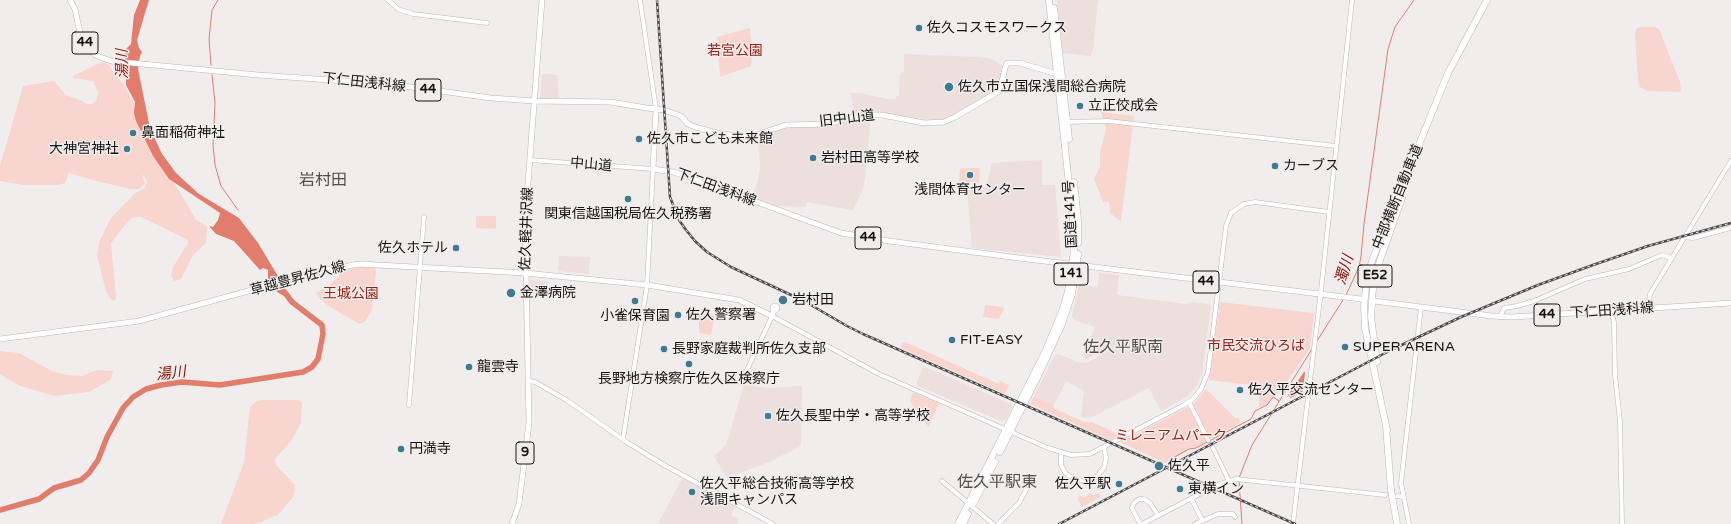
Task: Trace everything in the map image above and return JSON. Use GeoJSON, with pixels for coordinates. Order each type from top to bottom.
{"type":"FeatureCollection","features":[{"type":"Feature","properties":{"kind":"highway","name":"国道141号"},"geometry":{"type":"LineString","coordinates":[[1049,0],[1060,75]]}},
{"type":"Feature","properties":{"kind":"highway","name":"国道141号"},"geometry":{"type":"LineString","coordinates":[[963,524],[1008,430],[1044,365],[1071,301],[1078,220],[1065,122],[1053,0]]}},
{"type":"Feature","properties":{"kind":"highway","name":"中部横断自動車道"},"geometry":{"type":"LineString","coordinates":[[1397,524],[1392,498],[1386,430],[1376,375],[1365,328],[1365,287],[1373,258],[1448,73],[1487,0]]}},
{"type":"Feature","properties":{"kind":"highway","name":"国道141号"},"geometry":{"type":"LineString","coordinates":[[958,524],[971,505]]}},
{"type":"Feature","properties":{"kind":"main road","name":"下仁田浅科線"},"geometry":{"type":"LineString","coordinates":[[70,0],[75,9],[81,36],[90,51],[106,60],[215,71],[389,84],[477,96],[535,101],[600,101],[656,109]]}},
{"type":"Feature","properties":{"kind":"main road","name":"佐久軽井沢線"},"geometry":{"type":"LineString","coordinates":[[512,524],[519,504],[529,423],[525,272],[526,218],[542,0]]}},
{"type":"Feature","properties":{"kind":"main road","name":"旧中山道"},"geometry":{"type":"LineString","coordinates":[[656,109],[681,116],[688,124],[695,128],[717,133],[748,137],[786,125],[827,124],[861,115],[882,115],[924,123],[944,122],[955,118],[998,92],[1001,86],[1006,64],[1008,63],[1020,63],[1060,75]]}},
{"type":"Feature","properties":{"kind":"main road"},"geometry":{"type":"LineString","coordinates":[[653,169],[656,109]]}},
{"type":"Feature","properties":{"kind":"main road","name":"下仁田浅科線"},"geometry":{"type":"LineString","coordinates":[[653,169],[686,176],[849,235],[1218,283],[1361,299]]}},
{"type":"Feature","properties":{"kind":"main road","name":"草越豊昇佐久線"},"geometry":{"type":"LineString","coordinates":[[0,339],[139,321],[351,264],[525,272],[648,284],[739,300],[772,316]]}},
{"type":"Feature","properties":{"kind":"main road","name":"下仁田浅科線"},"geometry":{"type":"LineString","coordinates":[[1374,301],[1500,317],[1731,303]]}},
{"type":"Feature","properties":{"kind":"main road"},"geometry":{"type":"LineString","coordinates":[[772,316],[774,310]]}},
{"type":"Feature","properties":{"kind":"street"},"geometry":{"type":"LineString","coordinates":[[388,0],[398,9],[414,14],[487,23]]}},
{"type":"Feature","properties":{"kind":"street"},"geometry":{"type":"LineString","coordinates":[[640,0],[656,109]]}},
{"type":"Feature","properties":{"kind":"street"},"geometry":{"type":"LineString","coordinates":[[1309,389],[1321,295],[1352,0]]}},
{"type":"Feature","properties":{"kind":"street"},"geometry":{"type":"LineString","coordinates":[[1065,122],[1108,121],[1336,146]]}},
{"type":"Feature","properties":{"kind":"street","name":"中山道"},"geometry":{"type":"LineString","coordinates":[[530,160],[653,169]]}},
{"type":"Feature","properties":{"kind":"street"},"geometry":{"type":"LineString","coordinates":[[1648,309],[1649,295],[1731,161]]}},
{"type":"Feature","properties":{"kind":"street"},"geometry":{"type":"LineString","coordinates":[[623,439],[648,284],[653,169]]}},
{"type":"Feature","properties":{"kind":"street"},"geometry":{"type":"LineString","coordinates":[[741,382],[772,316],[879,374],[1061,453],[1084,455],[1104,448],[1188,402],[1201,389],[1207,375],[1227,221],[1231,213],[1247,203],[1255,202],[1329,212]]}},
{"type":"Feature","properties":{"kind":"street"},"geometry":{"type":"LineString","coordinates":[[409,405],[424,217]]}},
{"type":"Feature","properties":{"kind":"street"},"geometry":{"type":"LineString","coordinates":[[1684,237],[1693,238],[1731,228]]}},
{"type":"Feature","properties":{"kind":"street"},"geometry":{"type":"LineString","coordinates":[[1500,317],[1504,308],[1534,302],[1585,279],[1629,269],[1662,255],[1671,258]]}},
{"type":"Feature","properties":{"kind":"street"},"geometry":{"type":"LineString","coordinates":[[1410,524],[1401,483],[1421,307]]}},
{"type":"Feature","properties":{"kind":"street"},"geometry":{"type":"LineString","coordinates":[[1611,311],[1614,322],[1615,375],[1620,421],[1622,524]]}},
{"type":"Feature","properties":{"kind":"street"},"geometry":{"type":"LineString","coordinates":[[529,381],[538,384],[568,401],[671,470],[773,524]]}},
{"type":"Feature","properties":{"kind":"street"},"geometry":{"type":"LineString","coordinates":[[1293,524],[1308,397]]}},
{"type":"Feature","properties":{"kind":"street"},"geometry":{"type":"LineString","coordinates":[[1188,402],[1208,440]]}},
{"type":"Feature","properties":{"kind":"street"},"geometry":{"type":"LineString","coordinates":[[1061,453],[1061,465],[1066,474],[1078,480],[1087,481],[1100,474],[1104,468],[1106,458],[1104,448]]}},
{"type":"Feature","properties":{"kind":"street"},"geometry":{"type":"LineString","coordinates":[[1213,448],[1229,481]]}},
{"type":"Feature","properties":{"kind":"street"},"geometry":{"type":"LineString","coordinates":[[1158,515],[1150,502],[1144,499],[1134,503],[1132,508],[1141,524],[1217,485],[1236,479],[1385,495]]}},
{"type":"Feature","properties":{"kind":"street"},"geometry":{"type":"LineString","coordinates":[[942,481],[993,524]]}},
{"type":"Feature","properties":{"kind":"street"},"geometry":{"type":"LineString","coordinates":[[998,524],[1019,503],[1027,488]]}},
{"type":"Feature","properties":{"kind":"street"},"geometry":{"type":"LineString","coordinates":[[1397,496],[1403,497]]}},
{"type":"Feature","properties":{"kind":"street"},"geometry":{"type":"LineString","coordinates":[[1191,498],[1202,520]]}},
{"type":"Feature","properties":{"kind":"street"},"geometry":{"type":"LineString","coordinates":[[1195,524],[1220,513],[1233,514],[1235,517]]}},
{"type":"Feature","properties":{"kind":"shaded area","name":"湯川"},"geometry":{"type":"Polygon","coordinates":[[[140,0],[149,0],[137,40],[139,48],[142,52],[138,69],[150,128],[162,154],[176,173],[199,194],[239,218],[258,243],[293,301],[277,292],[268,279],[268,270],[263,268],[260,270],[234,241],[216,234],[209,226],[213,227],[218,220],[220,213],[169,179],[153,156],[136,121],[134,113],[135,102],[126,85],[125,50],[131,44],[134,15],[140,0]]]}},
{"type":"Feature","properties":{"kind":"shaded area"},"geometry":{"type":"Polygon","coordinates":[[[1057,0],[1098,0],[1093,51],[1090,56],[1063,53],[1057,0]]]}},
{"type":"Feature","properties":{"kind":"shaded area","name":"佐久市立国保浅間総合病院"},"geometry":{"type":"Polygon","coordinates":[[[904,54],[979,57],[992,59],[1002,66],[999,85],[991,93],[947,119],[923,120],[853,115],[851,93],[860,93],[888,99],[894,99],[899,95],[900,73],[904,72],[904,54]]]}},
{"type":"Feature","properties":{"kind":"shaded area"},"geometry":{"type":"Polygon","coordinates":[[[542,74],[557,75],[559,99],[540,99],[542,74]]]}},
{"type":"Feature","properties":{"kind":"shaded area","name":"岩村田高等学校"},"geometry":{"type":"Polygon","coordinates":[[[861,117],[871,117],[865,180],[863,189],[853,210],[807,202],[806,207],[777,206],[751,197],[758,181],[760,167],[759,149],[756,138],[773,131],[789,127],[825,127],[861,117]]]}},
{"type":"Feature","properties":{"kind":"shaded area"},"geometry":{"type":"Polygon","coordinates":[[[1042,160],[1042,185],[1055,185],[1061,257],[972,248],[967,188],[986,187],[992,163],[1042,160]]]}},
{"type":"Feature","properties":{"kind":"shaded area"},"geometry":{"type":"Polygon","coordinates":[[[559,256],[590,257],[589,274],[558,271],[559,256]]]}},
{"type":"Feature","properties":{"kind":"shaded area"},"geometry":{"type":"Polygon","coordinates":[[[1099,273],[1119,275],[1117,295],[1186,304],[1191,302],[1209,304],[1211,306],[1202,375],[1196,387],[1183,399],[1161,411],[1149,388],[1090,418],[1087,418],[1081,417],[1084,391],[1066,381],[1054,405],[1034,396],[1055,355],[1059,354],[1079,363],[1086,363],[1111,350],[1109,347],[1090,340],[1095,327],[1074,320],[1072,316],[1079,285],[1098,287],[1099,273]]]}},
{"type":"Feature","properties":{"kind":"shaded area"},"geometry":{"type":"Polygon","coordinates":[[[530,280],[548,281],[549,295],[531,294],[530,280]]]}},
{"type":"Feature","properties":{"kind":"shaded area"},"geometry":{"type":"Polygon","coordinates":[[[923,366],[1013,405],[1006,420],[1001,421],[916,385],[923,366]]]}},
{"type":"Feature","properties":{"kind":"shaded area"},"geometry":{"type":"Polygon","coordinates":[[[1304,372],[1303,391],[1291,398],[1288,395],[1304,372]]]}},
{"type":"Feature","properties":{"kind":"shaded area","name":"佐久長聖中学・高等学校"},"geometry":{"type":"Polygon","coordinates":[[[744,385],[769,388],[802,386],[801,446],[769,462],[727,478],[714,456],[726,445],[744,385]]]}},
{"type":"Feature","properties":{"kind":"shaded area","name":"佐久平総合技術高等学校 浅間キャンパス"},"geometry":{"type":"Polygon","coordinates":[[[682,478],[735,506],[731,515],[739,519],[737,524],[658,524],[682,478]]]}},
{"type":"Feature","properties":{"kind":"green space"},"geometry":{"type":"Polygon","coordinates":[[[1639,27],[1654,27],[1659,29],[1680,82],[1680,92],[1648,91],[1640,87],[1638,82],[1635,34],[1636,29],[1639,27]]]}},
{"type":"Feature","properties":{"kind":"green space","name":"若宮公園"},"geometry":{"type":"Polygon","coordinates":[[[750,28],[752,52],[751,66],[720,77],[717,37],[750,28]]]}},
{"type":"Feature","properties":{"kind":"green space"},"geometry":{"type":"Polygon","coordinates":[[[102,62],[107,63],[125,87],[133,101],[138,121],[196,220],[207,226],[206,243],[193,255],[181,279],[174,281],[171,275],[173,267],[188,243],[188,240],[141,217],[130,219],[111,243],[116,296],[115,301],[111,300],[106,291],[97,255],[100,240],[111,218],[135,193],[145,188],[147,180],[142,174],[145,184],[139,189],[130,189],[69,173],[65,183],[58,185],[23,185],[0,181],[0,166],[23,86],[54,81],[66,95],[87,104],[92,104],[97,100],[98,92],[93,81],[73,78],[73,76],[102,62]]]}},
{"type":"Feature","properties":{"kind":"green space"},"geometry":{"type":"Polygon","coordinates":[[[1101,112],[1134,116],[1121,222],[1110,213],[1109,202],[1103,202],[1094,179],[1100,166],[1100,153],[1106,128],[1101,112]]]}},
{"type":"Feature","properties":{"kind":"green space","name":"浅間体育センター"},"geometry":{"type":"Polygon","coordinates":[[[980,168],[979,183],[959,181],[960,169],[980,168]]]}},
{"type":"Feature","properties":{"kind":"green space"},"geometry":{"type":"Polygon","coordinates":[[[476,216],[496,216],[496,229],[476,228],[476,216]]]}},
{"type":"Feature","properties":{"kind":"green space","name":"王城公園"},"geometry":{"type":"Polygon","coordinates":[[[361,267],[375,267],[376,272],[372,310],[365,322],[359,324],[330,307],[321,300],[316,293],[329,285],[345,270],[361,267]]]}},
{"type":"Feature","properties":{"kind":"green space","name":"市民交流ひろば"},"geometry":{"type":"Polygon","coordinates":[[[1220,302],[1314,313],[1310,348],[1279,393],[1274,395],[1267,404],[1259,408],[1259,386],[1209,380],[1220,302]]]}},
{"type":"Feature","properties":{"kind":"green space"},"geometry":{"type":"Polygon","coordinates":[[[985,305],[1003,307],[1004,309],[999,319],[983,317],[985,305]]]}},
{"type":"Feature","properties":{"kind":"green space"},"geometry":{"type":"Polygon","coordinates":[[[699,312],[715,315],[711,335],[699,333],[699,312]]]}},
{"type":"Feature","properties":{"kind":"green space"},"geometry":{"type":"Polygon","coordinates":[[[1090,340],[1109,347],[1086,359],[1083,356],[1090,340]]]}},
{"type":"Feature","properties":{"kind":"green space"},"geometry":{"type":"Polygon","coordinates":[[[905,342],[999,384],[1000,381],[1009,385],[1005,394],[901,348],[902,343],[905,342]]]}},
{"type":"Feature","properties":{"kind":"green space"},"geometry":{"type":"Polygon","coordinates":[[[0,351],[19,353],[52,371],[66,375],[82,376],[96,370],[114,371],[110,380],[89,392],[54,396],[20,386],[0,374],[0,351]]]}},
{"type":"Feature","properties":{"kind":"green space","name":"ミレニアムパーク"},"geometry":{"type":"Polygon","coordinates":[[[1206,389],[1235,418],[1239,418],[1240,423],[1210,439],[1201,422],[1199,428],[1206,442],[1197,447],[1189,448],[1165,463],[1120,442],[1186,408],[1189,408],[1198,425],[1200,420],[1193,405],[1206,389]]]}},
{"type":"Feature","properties":{"kind":"green space"},"geometry":{"type":"Polygon","coordinates":[[[913,393],[939,403],[929,427],[915,410],[911,402],[910,399],[913,393]]]}},
{"type":"Feature","properties":{"kind":"green space"},"geometry":{"type":"Polygon","coordinates":[[[1034,396],[1054,405],[1053,408],[1084,422],[1092,422],[1120,435],[1110,440],[1030,404],[1034,396]]]}},
{"type":"Feature","properties":{"kind":"green space"},"geometry":{"type":"Polygon","coordinates":[[[299,400],[302,402],[301,423],[291,441],[275,461],[277,466],[295,485],[294,496],[278,515],[255,524],[221,524],[244,462],[250,407],[257,401],[299,400]]]}},
{"type":"Feature","properties":{"kind":"green space"},"geometry":{"type":"Polygon","coordinates":[[[1090,493],[1094,495],[1099,493],[1101,497],[1082,507],[1078,500],[1079,494],[1084,498],[1090,493]]]}},
{"type":"Feature","properties":{"kind":"waterway"},"geometry":{"type":"LineString","coordinates":[[211,65],[209,39],[212,10],[218,0]]}},
{"type":"Feature","properties":{"kind":"waterway","name":"濁川"},"geometry":{"type":"LineString","coordinates":[[1346,295],[1359,267],[1361,256],[1388,49],[1395,27],[1414,0]]}},
{"type":"Feature","properties":{"kind":"waterway"},"geometry":{"type":"LineString","coordinates":[[212,75],[215,103],[213,146],[215,165],[221,186],[238,210]]}},
{"type":"Feature","properties":{"kind":"waterway","name":"湯川"},"geometry":{"type":"LineString","coordinates":[[0,510],[39,499],[54,488],[81,480],[89,473],[98,460],[107,437],[123,408],[133,397],[146,389],[182,382],[220,385],[303,372],[312,367],[318,359],[323,334],[322,325],[292,302],[286,294]]}},
{"type":"Feature","properties":{"kind":"waterway","name":"濁川"},"geometry":{"type":"LineString","coordinates":[[1317,341],[1343,300]]}},
{"type":"Feature","properties":{"kind":"waterway","name":"濁川"},"geometry":{"type":"LineString","coordinates":[[1239,478],[1252,445],[1312,349]]}},
{"type":"Feature","properties":{"kind":"waterway"},"geometry":{"type":"LineString","coordinates":[[1173,458],[1189,449],[1196,448],[1251,419],[1255,411],[1267,405],[1273,397],[1279,401]]}},
{"type":"Feature","properties":{"kind":"waterway","name":"濁川"},"geometry":{"type":"LineString","coordinates":[[1239,481],[1242,524]]}},
{"type":"Feature","properties":{"kind":"tunnel"},"geometry":{"type":"LineString","coordinates":[[1208,440],[1213,448]]}},
{"type":"Feature","properties":{"kind":"railway"},"geometry":{"type":"LineString","coordinates":[[657,0],[670,197],[679,220],[695,241],[707,252],[731,267],[804,301],[863,334],[1295,524]]}},
{"type":"Feature","properties":{"kind":"railway"},"geometry":{"type":"LineString","coordinates":[[1059,524],[1391,350],[1461,317],[1538,285],[1593,265],[1648,246],[1731,223]]}},
{"type":"Feature","properties":{"kind":"place","name":"佐久コスモスワークス"},"geometry":{"type":"Point","coordinates":[919,28]}},
{"type":"Feature","properties":{"kind":"place","name":"佐久市立国保浅間総合病院"},"geometry":{"type":"Point","coordinates":[949,87]}},
{"type":"Feature","properties":{"kind":"place","name":"立正佼成会"},"geometry":{"type":"Point","coordinates":[1080,106]}},
{"type":"Feature","properties":{"kind":"place","name":"鼻面稲荷神社"},"geometry":{"type":"Point","coordinates":[133,133]}},
{"type":"Feature","properties":{"kind":"place","name":"佐久市こども未来館"},"geometry":{"type":"Point","coordinates":[639,139]}},
{"type":"Feature","properties":{"kind":"place","name":"大神宮神社"},"geometry":{"type":"Point","coordinates":[127,149]}},
{"type":"Feature","properties":{"kind":"place","name":"岩村田高等学校"},"geometry":{"type":"Point","coordinates":[813,158]}},
{"type":"Feature","properties":{"kind":"place","name":"カーブス"},"geometry":{"type":"Point","coordinates":[1275,166]}},
{"type":"Feature","properties":{"kind":"place","name":"浅間体育センター"},"geometry":{"type":"Point","coordinates":[970,175]}},
{"type":"Feature","properties":{"kind":"place","name":"関東信越国税局佐久税務署"},"geometry":{"type":"Point","coordinates":[628,199]}},
{"type":"Feature","properties":{"kind":"place","name":"佐久ホテル"},"geometry":{"type":"Point","coordinates":[456,248]}},
{"type":"Feature","properties":{"kind":"place","name":"金澤病院"},"geometry":{"type":"Point","coordinates":[511,293]}},
{"type":"Feature","properties":{"kind":"place","name":"岩村田"},"geometry":{"type":"Point","coordinates":[783,300]}},
{"type":"Feature","properties":{"kind":"place","name":"小雀保育園"},"geometry":{"type":"Point","coordinates":[635,301]}},
{"type":"Feature","properties":{"kind":"place","name":"佐久警察署"},"geometry":{"type":"Point","coordinates":[678,315]}},
{"type":"Feature","properties":{"kind":"place","name":"FIT-EASY"},"geometry":{"type":"Point","coordinates":[952,340]}},
{"type":"Feature","properties":{"kind":"place","name":"SUPER ARENA"},"geometry":{"type":"Point","coordinates":[1345,347]}},
{"type":"Feature","properties":{"kind":"place","name":"長野家庭裁判所佐久支部"},"geometry":{"type":"Point","coordinates":[664,349]}},
{"type":"Feature","properties":{"kind":"place","name":"長野地方検察庁佐久区検察庁"},"geometry":{"type":"Point","coordinates":[689,364]}},
{"type":"Feature","properties":{"kind":"place","name":"龍雲寺"},"geometry":{"type":"Point","coordinates":[469,367]}},
{"type":"Feature","properties":{"kind":"place","name":"佐久平交流センター"},"geometry":{"type":"Point","coordinates":[1240,390]}},
{"type":"Feature","properties":{"kind":"place","name":"佐久長聖中学・高等学校"},"geometry":{"type":"Point","coordinates":[768,416]}},
{"type":"Feature","properties":{"kind":"place","name":"円満寺"},"geometry":{"type":"Point","coordinates":[401,449]}},
{"type":"Feature","properties":{"kind":"place","name":"佐久平"},"geometry":{"type":"Point","coordinates":[1159,466]}},
{"type":"Feature","properties":{"kind":"place","name":"佐久平駅"},"geometry":{"type":"Point","coordinates":[1119,484]}},
{"type":"Feature","properties":{"kind":"place","name":"東横イン"},"geometry":{"type":"Point","coordinates":[1180,489]}},
{"type":"Feature","properties":{"kind":"place","name":"佐久平総合技術高等学校 浅間キャンパス"},"geometry":{"type":"Point","coordinates":[692,492]}},
{"type":"Feature","properties":{"kind":"district","name":"岩村田"},"geometry":{"type":"Point","coordinates":[323,181]}},
{"type":"Feature","properties":{"kind":"district","name":"佐久平駅南"},"geometry":{"type":"Point","coordinates":[1123,348]}},
{"type":"Feature","properties":{"kind":"district","name":"佐久平駅東"},"geometry":{"type":"Point","coordinates":[997,483]}}]}
